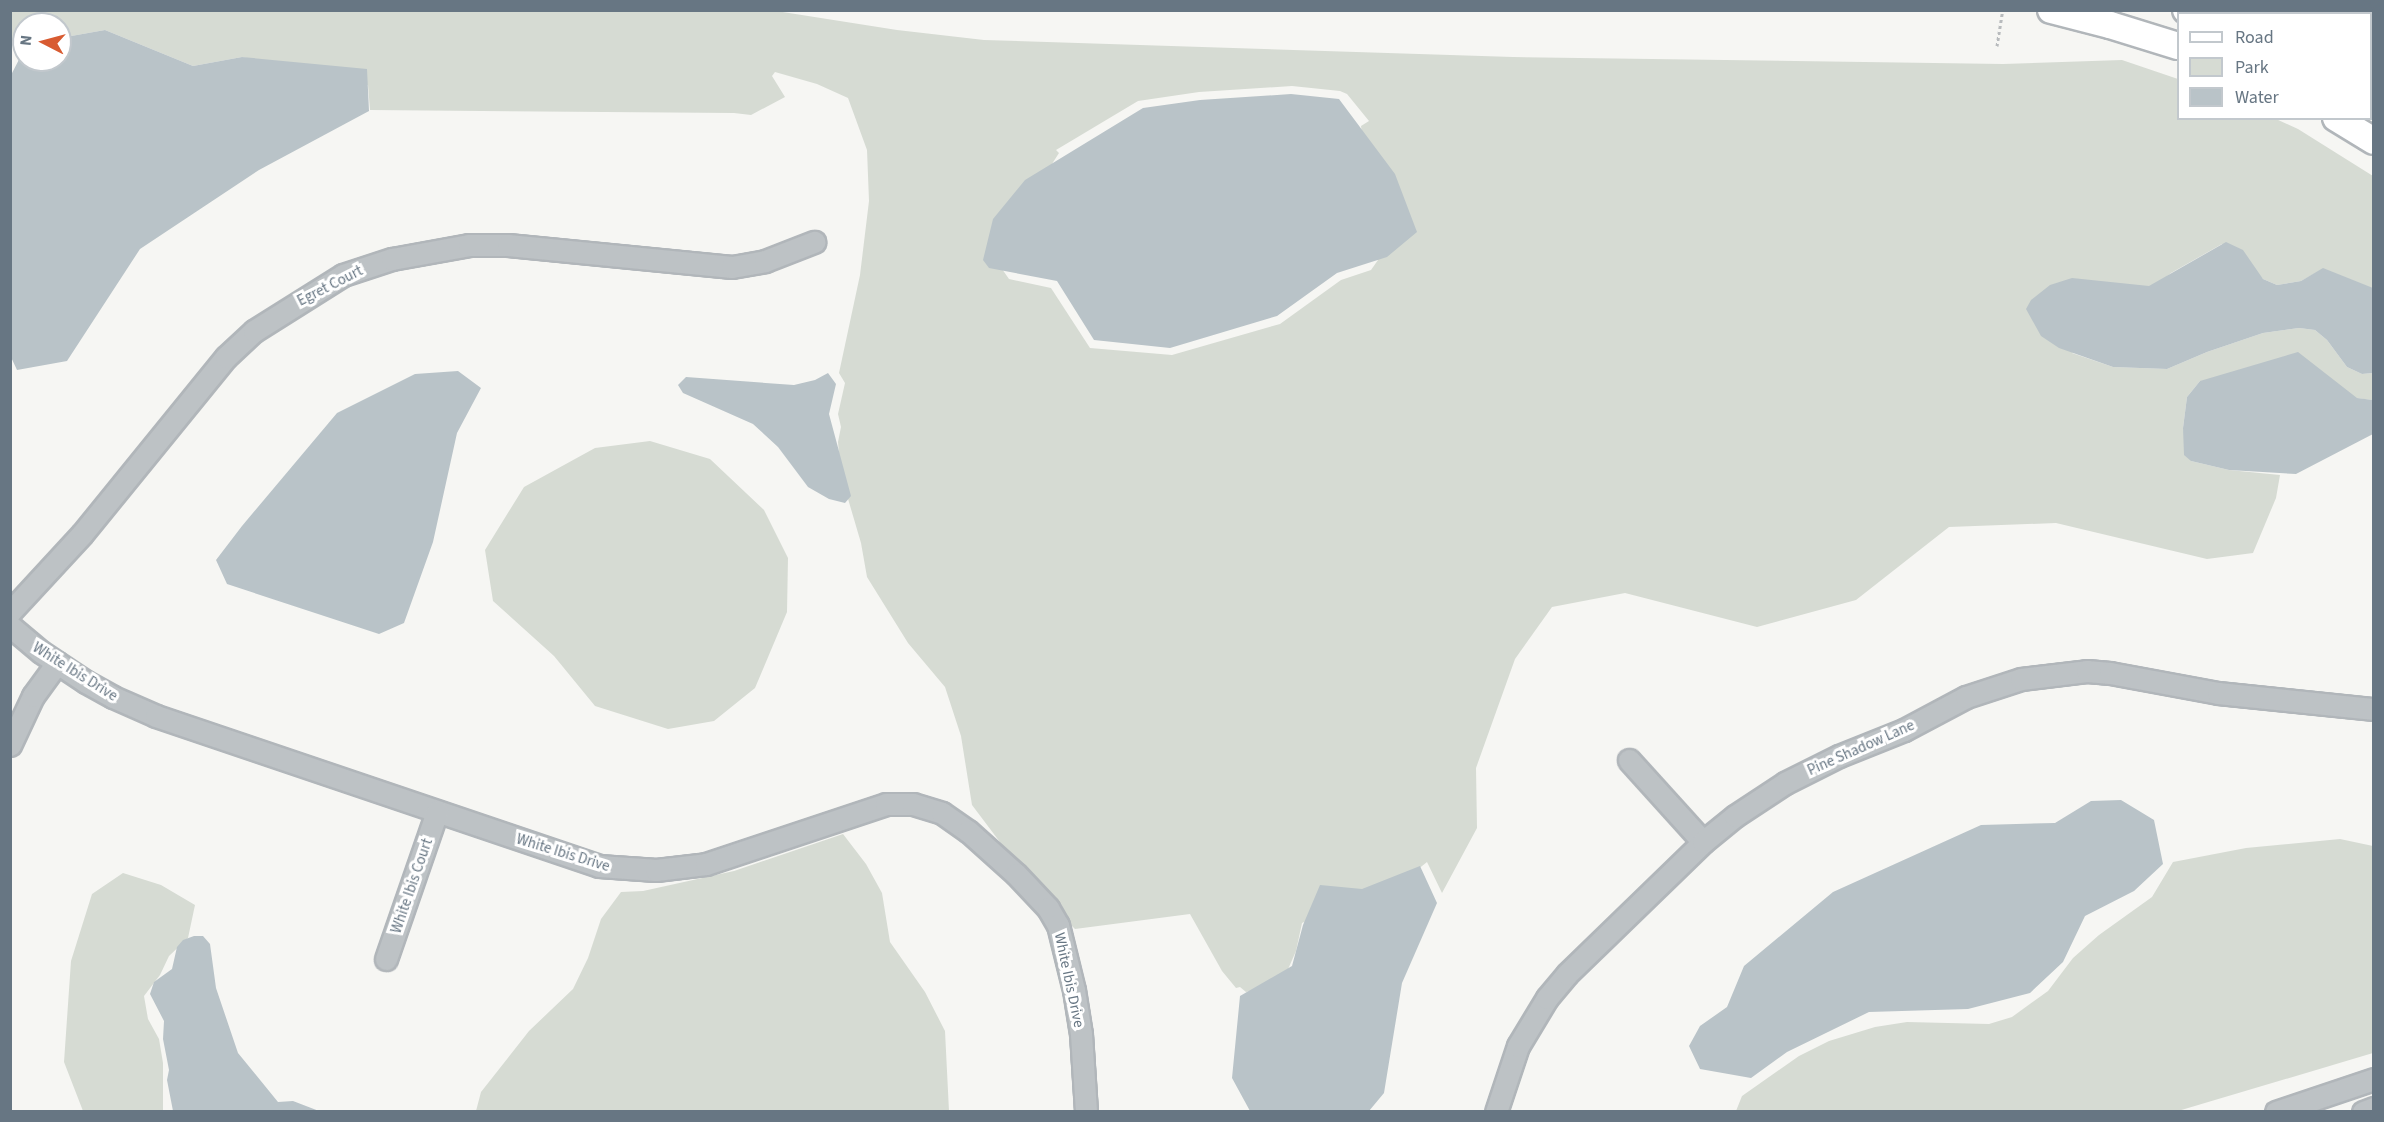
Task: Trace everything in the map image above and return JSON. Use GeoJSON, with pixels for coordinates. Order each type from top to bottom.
{"type":"FeatureCollection","features":[{"type":"Feature","properties":{"kind":"main road"},"geometry":{"type":"LineString","coordinates":[[2051,10],[2177,46]]}},
{"type":"Feature","properties":{"kind":"main road"},"geometry":{"type":"LineString","coordinates":[[2339,120],[2373,141]]}},
{"type":"Feature","properties":{"kind":"street","name":"Egret Court"},"geometry":{"type":"LineString","coordinates":[[10,612],[82,534],[226,357],[254,331],[343,275],[392,259],[469,245],[508,245],[732,267],[765,261],[814,242]]}},
{"type":"Feature","properties":{"kind":"street","name":"White Ibis Drive"},"geometry":{"type":"LineString","coordinates":[[10,626],[57,663],[113,697],[156,716],[588,863],[640,871],[706,864],[886,804],[913,804],[942,813],[968,831],[1016,874],[1048,908],[1058,925],[1076,1001],[1086,1112]]}},
{"type":"Feature","properties":{"kind":"street"},"geometry":{"type":"LineString","coordinates":[[10,746],[26,708],[57,663]]}},
{"type":"Feature","properties":{"kind":"street","name":"Pine Shadow Lane"},"geometry":{"type":"LineString","coordinates":[[1496,1112],[1518,1046],[1547,998],[1567,974],[1703,842],[1759,799],[1814,767],[1904,730],[1981,690],[2021,679],[2066,672],[2110,673],[2218,693],[2373,709]]}},
{"type":"Feature","properties":{"kind":"street"},"geometry":{"type":"LineString","coordinates":[[1629,760],[1703,842]]}},
{"type":"Feature","properties":{"kind":"street","name":"White Ibis Court"},"geometry":{"type":"LineString","coordinates":[[386,959],[437,812]]}},
{"type":"Feature","properties":{"kind":"street"},"geometry":{"type":"LineString","coordinates":[[2277,1112],[2310,1108],[2373,1079]]}},
{"type":"Feature","properties":{"kind":"street"},"geometry":{"type":"LineString","coordinates":[[2363,1112],[2373,1108]]}},
{"type":"Feature","properties":{"kind":"path"},"geometry":{"type":"LineString","coordinates":[[1997,46],[2003,10]]}},
{"type":"Feature","properties":{"kind":"green space"},"geometry":{"type":"Polygon","coordinates":[[[11,10],[770,10],[897,30],[984,40],[1513,57],[2003,64],[2122,60],[2177,79],[2177,120],[2278,120],[2298,129],[2373,176],[2373,295],[2321,270],[2301,281],[2277,285],[2263,279],[2222,244],[2171,273],[2072,353],[2113,367],[2167,369],[2207,352],[2263,333],[2299,328],[2315,330],[2327,340],[2347,367],[2362,374],[2373,373],[2373,400],[2200,381],[2187,397],[2183,428],[2191,461],[2229,470],[2280,475],[2276,498],[2253,553],[2207,559],[2056,523],[1949,527],[1856,600],[1757,627],[1625,593],[1552,607],[1515,659],[1476,768],[1477,828],[1442,893],[1427,862],[1412,874],[1302,923],[1296,951],[1282,983],[1246,992],[1240,987],[1236,988],[1222,971],[1190,914],[1075,929],[1039,894],[972,805],[961,736],[945,687],[908,643],[867,577],[861,543],[841,475],[838,442],[841,427],[838,414],[845,383],[839,373],[860,275],[869,201],[867,150],[848,98],[817,84],[775,72],[772,76],[785,97],[751,115],[370,110],[368,85],[242,57],[193,66],[105,30],[72,36],[72,12],[12,12],[12,41],[11,10]],[[1292,86],[1199,92],[1138,101],[1056,150],[1059,153],[993,256],[1009,279],[1051,288],[1090,348],[1172,355],[1280,324],[1341,280],[1371,270],[1378,260],[1361,126],[1369,121],[1347,94],[1340,91],[1292,86]]]}},
{"type":"Feature","properties":{"kind":"green space"},"geometry":{"type":"Polygon","coordinates":[[[650,441],[710,459],[764,510],[788,558],[787,612],[755,688],[714,721],[668,729],[595,706],[554,656],[493,601],[485,550],[524,487],[595,448],[650,441]]]}},
{"type":"Feature","properties":{"kind":"green space"},"geometry":{"type":"Polygon","coordinates":[[[843,834],[866,864],[882,893],[890,942],[925,992],[945,1031],[949,1111],[476,1111],[481,1092],[529,1031],[573,989],[588,958],[601,919],[621,892],[643,891],[734,871],[843,834]]]}},
{"type":"Feature","properties":{"kind":"green space"},"geometry":{"type":"Polygon","coordinates":[[[2340,839],[2373,846],[2373,1053],[2178,1111],[1736,1111],[1742,1096],[1799,1056],[1829,1041],[1875,1027],[1907,1022],[1989,1024],[2012,1017],[2048,991],[2073,958],[2099,935],[2152,897],[2173,862],[2246,848],[2340,839]]]}},
{"type":"Feature","properties":{"kind":"green space"},"geometry":{"type":"Polygon","coordinates":[[[123,873],[161,885],[195,905],[188,938],[169,956],[160,975],[144,996],[148,1019],[159,1039],[163,1063],[163,1111],[83,1111],[64,1062],[71,961],[92,894],[123,873]]]}},
{"type":"Feature","properties":{"kind":"water"},"geometry":{"type":"Polygon","coordinates":[[[105,30],[193,66],[242,57],[367,69],[369,111],[259,170],[140,249],[67,361],[17,370],[10,355],[11,75],[13,72],[72,72],[72,36],[105,30]]]}},
{"type":"Feature","properties":{"kind":"water"},"geometry":{"type":"Polygon","coordinates":[[[1291,94],[1339,99],[1395,174],[1417,232],[1387,257],[1337,273],[1277,316],[1170,348],[1094,340],[1057,281],[989,268],[983,260],[993,219],[1025,180],[1143,108],[1200,100],[1291,94]]]}},
{"type":"Feature","properties":{"kind":"water"},"geometry":{"type":"Polygon","coordinates":[[[2226,242],[2243,250],[2263,279],[2277,285],[2301,281],[2323,268],[2373,288],[2373,373],[2362,374],[2347,367],[2327,340],[2315,330],[2299,328],[2263,333],[2207,352],[2167,369],[2113,367],[2059,348],[2041,336],[2026,309],[2031,300],[2050,285],[2072,278],[2149,286],[2226,242]]]}},
{"type":"Feature","properties":{"kind":"water"},"geometry":{"type":"Polygon","coordinates":[[[2298,352],[2357,398],[2373,400],[2373,434],[2296,474],[2229,470],[2191,461],[2184,455],[2183,428],[2187,397],[2200,381],[2298,352]]]}},
{"type":"Feature","properties":{"kind":"water"},"geometry":{"type":"Polygon","coordinates":[[[458,371],[481,388],[457,433],[433,542],[404,623],[379,634],[227,584],[216,560],[337,413],[415,374],[458,371]]]}},
{"type":"Feature","properties":{"kind":"water"},"geometry":{"type":"Polygon","coordinates":[[[828,373],[836,384],[829,414],[851,496],[845,503],[829,499],[808,487],[778,447],[753,424],[683,393],[678,385],[686,377],[794,385],[815,380],[828,373]]]}},
{"type":"Feature","properties":{"kind":"water"},"geometry":{"type":"Polygon","coordinates":[[[2121,800],[2154,820],[2163,864],[2134,891],[2085,916],[2063,962],[2030,993],[1968,1009],[1869,1012],[1787,1052],[1751,1078],[1700,1069],[1689,1046],[1700,1026],[1727,1007],[1744,966],[1833,892],[1981,825],[2055,823],[2091,801],[2121,800]]]}},
{"type":"Feature","properties":{"kind":"water"},"geometry":{"type":"Polygon","coordinates":[[[1420,866],[1437,903],[1402,983],[1384,1093],[1369,1111],[1250,1111],[1232,1078],[1240,996],[1292,966],[1303,925],[1320,885],[1362,889],[1420,866]]]}},
{"type":"Feature","properties":{"kind":"water"},"geometry":{"type":"Polygon","coordinates":[[[203,936],[210,944],[216,988],[238,1053],[278,1102],[293,1101],[319,1111],[173,1111],[167,1080],[169,1070],[163,1039],[164,1021],[150,994],[154,982],[172,969],[177,947],[183,940],[203,936]]]}}]}
